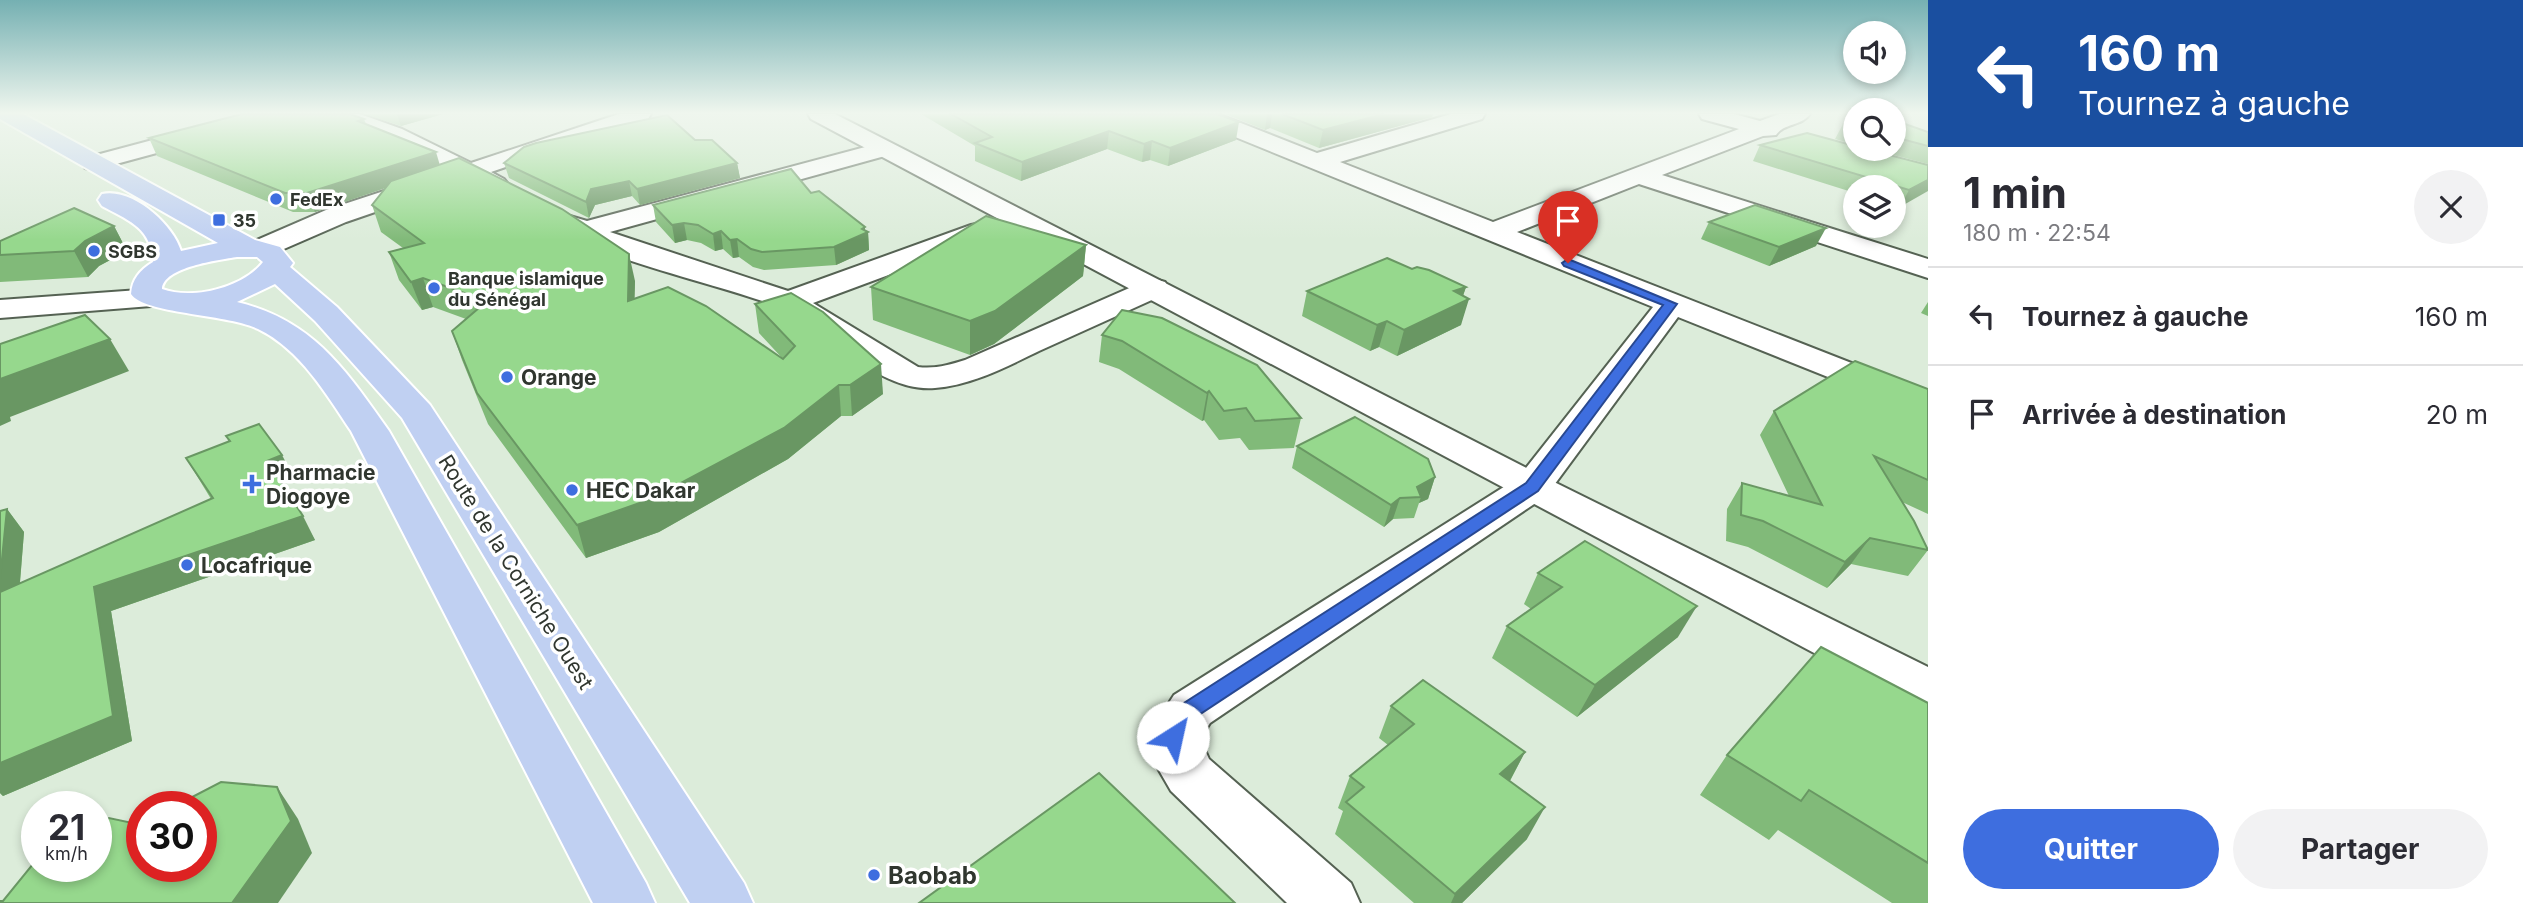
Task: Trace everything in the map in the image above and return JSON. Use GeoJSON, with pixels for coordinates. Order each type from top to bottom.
{"type":"FeatureCollection","features":[{"type":"Feature","properties":{"kind":"highway"},"geometry":{"type":"LineString","coordinates":[[35,156],[151,223],[162,233],[168,246],[166,285]]}},
{"type":"Feature","properties":{"kind":"highway","name":"Route de la Corniche Ouest"},"geometry":{"type":"LineString","coordinates":[[82,156],[261,256],[334,322],[417,413],[723,903]]}},
{"type":"Feature","properties":{"kind":"highway"},"geometry":{"type":"LineString","coordinates":[[207,253],[261,256],[260,282],[233,293],[166,285],[207,253]]}},
{"type":"Feature","properties":{"kind":"highway"},"geometry":{"type":"LineString","coordinates":[[166,285],[284,329],[318,362],[370,431],[625,903]]}},
{"type":"Feature","properties":{"kind":"street"},"geometry":{"type":"LineString","coordinates":[[94,163],[119,156]]}},
{"type":"Feature","properties":{"kind":"street"},"geometry":{"type":"LineString","coordinates":[[437,156],[516,194]]}},
{"type":"Feature","properties":{"kind":"street"},"geometry":{"type":"LineString","coordinates":[[261,256],[336,216],[519,156]]}},
{"type":"Feature","properties":{"kind":"street"},"geometry":{"type":"LineString","coordinates":[[583,231],[858,156]]}},
{"type":"Feature","properties":{"kind":"street"},"geometry":{"type":"LineString","coordinates":[[898,156],[1928,690]]}},
{"type":"Feature","properties":{"kind":"street"},"geometry":{"type":"LineString","coordinates":[[1304,156],[1928,406]]}},
{"type":"Feature","properties":{"kind":"street"},"geometry":{"type":"LineString","coordinates":[[1316,161],[1331,156]]}},
{"type":"Feature","properties":{"kind":"street"},"geometry":{"type":"LineString","coordinates":[[1491,232],[1688,156]]}},
{"type":"Feature","properties":{"kind":"street"},"geometry":{"type":"LineString","coordinates":[[1636,175],[1928,270]]}},
{"type":"Feature","properties":{"kind":"street"},"geometry":{"type":"LineString","coordinates":[[545,211],[618,246],[789,301],[907,374],[922,380],[977,368],[1154,288]]}},
{"type":"Feature","properties":{"kind":"street"},"geometry":{"type":"LineString","coordinates":[[789,301],[1019,217]]}},
{"type":"Feature","properties":{"kind":"street"},"geometry":{"type":"LineString","coordinates":[[0,309],[166,285]]}},
{"type":"Feature","properties":{"kind":"street"},"geometry":{"type":"LineString","coordinates":[[1330,903],[1191,775],[1176,753],[1173,737],[1192,709],[1532,487],[1671,304]]}},
{"type":"Feature","properties":{"kind":"building"},"geometry":{"type":"Polygon","coordinates":[[[194,156],[423,156],[307,193],[285,193],[194,156]]]}},
{"type":"Feature","properties":{"kind":"building"},"geometry":{"type":"Polygon","coordinates":[[[513,156],[730,156],[737,163],[637,189],[629,181],[591,189],[586,202],[504,163],[513,156]]]}},
{"type":"Feature","properties":{"kind":"building"},"geometry":{"type":"Polygon","coordinates":[[[1008,156],[1038,156],[1022,162],[1008,156]]]}},
{"type":"Feature","properties":{"kind":"building"},"geometry":{"type":"Polygon","coordinates":[[[1797,156],[1843,156],[1843,161],[1906,159],[1928,165],[1928,180],[1909,190],[1906,189],[1906,175],[1859,175],[1797,156]]]}},
{"type":"Feature","properties":{"kind":"building"},"geometry":{"type":"Polygon","coordinates":[[[459,158],[562,209],[629,254],[628,301],[668,287],[706,306],[783,359],[795,346],[755,304],[791,293],[823,312],[881,364],[850,385],[839,385],[784,428],[651,499],[577,525],[477,393],[452,331],[487,301],[423,278],[411,282],[389,252],[424,243],[372,205],[391,181],[459,158]]]}},
{"type":"Feature","properties":{"kind":"building"},"geometry":{"type":"Polygon","coordinates":[[[791,169],[811,193],[819,191],[868,232],[834,247],[762,252],[751,249],[737,239],[730,240],[721,231],[713,234],[698,225],[672,225],[653,205],[791,169]]]}},
{"type":"Feature","properties":{"kind":"building"},"geometry":{"type":"Polygon","coordinates":[[[1755,205],[1826,228],[1779,247],[1709,222],[1755,205]]]}},
{"type":"Feature","properties":{"kind":"building"},"geometry":{"type":"Polygon","coordinates":[[[74,208],[114,226],[85,241],[74,251],[0,255],[0,241],[74,208]]]}},
{"type":"Feature","properties":{"kind":"building"},"geometry":{"type":"Polygon","coordinates":[[[986,216],[1086,245],[995,311],[970,321],[871,287],[986,216]]]}},
{"type":"Feature","properties":{"kind":"building"},"geometry":{"type":"Polygon","coordinates":[[[1387,258],[1412,269],[1417,267],[1429,270],[1466,287],[1454,291],[1469,299],[1404,330],[1387,321],[1377,325],[1307,291],[1387,258]]]}},
{"type":"Feature","properties":{"kind":"building"},"geometry":{"type":"Polygon","coordinates":[[[1122,310],[1162,318],[1257,365],[1301,418],[1255,421],[1246,408],[1224,411],[1209,391],[1207,393],[1122,341],[1102,335],[1122,310]]]}},
{"type":"Feature","properties":{"kind":"building"},"geometry":{"type":"Polygon","coordinates":[[[85,315],[110,339],[0,379],[0,344],[85,315]]]}},
{"type":"Feature","properties":{"kind":"building"},"geometry":{"type":"Polygon","coordinates":[[[1855,361],[1928,389],[1928,480],[1874,456],[1914,521],[1928,550],[1870,538],[1845,562],[1763,521],[1741,515],[1742,483],[1822,505],[1774,411],[1855,361]]]}},
{"type":"Feature","properties":{"kind":"building"},"geometry":{"type":"Polygon","coordinates":[[[1355,417],[1428,459],[1435,477],[1417,487],[1421,497],[1400,498],[1391,505],[1297,446],[1355,417]]]}},
{"type":"Feature","properties":{"kind":"building"},"geometry":{"type":"Polygon","coordinates":[[[259,424],[282,455],[267,461],[303,516],[94,587],[113,716],[0,763],[0,592],[213,498],[186,458],[230,441],[226,436],[259,424]]]}},
{"type":"Feature","properties":{"kind":"building"},"geometry":{"type":"Polygon","coordinates":[[[7,509],[0,579],[0,511],[7,509]]]}},
{"type":"Feature","properties":{"kind":"building"},"geometry":{"type":"Polygon","coordinates":[[[1585,541],[1697,606],[1595,685],[1507,626],[1562,587],[1538,573],[1585,541]]]}},
{"type":"Feature","properties":{"kind":"building"},"geometry":{"type":"Polygon","coordinates":[[[1821,647],[1928,703],[1928,863],[1809,790],[1801,801],[1727,755],[1821,647]]]}},
{"type":"Feature","properties":{"kind":"building"},"geometry":{"type":"Polygon","coordinates":[[[1423,680],[1525,752],[1500,774],[1545,807],[1455,894],[1346,802],[1364,787],[1350,776],[1414,724],[1391,706],[1423,680]]]}},
{"type":"Feature","properties":{"kind":"building"},"geometry":{"type":"Polygon","coordinates":[[[1099,773],[1235,903],[919,903],[1099,773]]]}},
{"type":"Feature","properties":{"kind":"building"},"geometry":{"type":"Polygon","coordinates":[[[221,782],[277,787],[291,821],[232,903],[0,903],[21,879],[21,882],[112,882],[112,819],[126,822],[126,882],[217,882],[217,791],[204,791],[221,782]]]}},
{"type":"Feature","properties":{"kind":"place","name":"FedEx"},"geometry":{"type":"Point","coordinates":[276,199]}},
{"type":"Feature","properties":{"kind":"place","name":"35"},"geometry":{"type":"Point","coordinates":[219,220]}},
{"type":"Feature","properties":{"kind":"place","name":"SGBS"},"geometry":{"type":"Point","coordinates":[94,251]}},
{"type":"Feature","properties":{"kind":"place","name":"Banque islamique du Sénégal"},"geometry":{"type":"Point","coordinates":[434,288]}},
{"type":"Feature","properties":{"kind":"place","name":"Orange"},"geometry":{"type":"Point","coordinates":[507,377]}},
{"type":"Feature","properties":{"kind":"place","name":"Pharmacie Diogoye"},"geometry":{"type":"Point","coordinates":[252,484]}},
{"type":"Feature","properties":{"kind":"place","name":"HEC Dakar"},"geometry":{"type":"Point","coordinates":[572,490]}},
{"type":"Feature","properties":{"kind":"place","name":"Locafrique"},"geometry":{"type":"Point","coordinates":[187,565]}},
{"type":"Feature","properties":{"kind":"place","name":"Baobab"},"geometry":{"type":"Point","coordinates":[874,875]}},
{"type":"Feature","properties":{"kind":"route"},"geometry":{"type":"LineString","coordinates":[[1173,737],[1192,709],[1532,487],[1671,304],[1568,263]]}}]}
